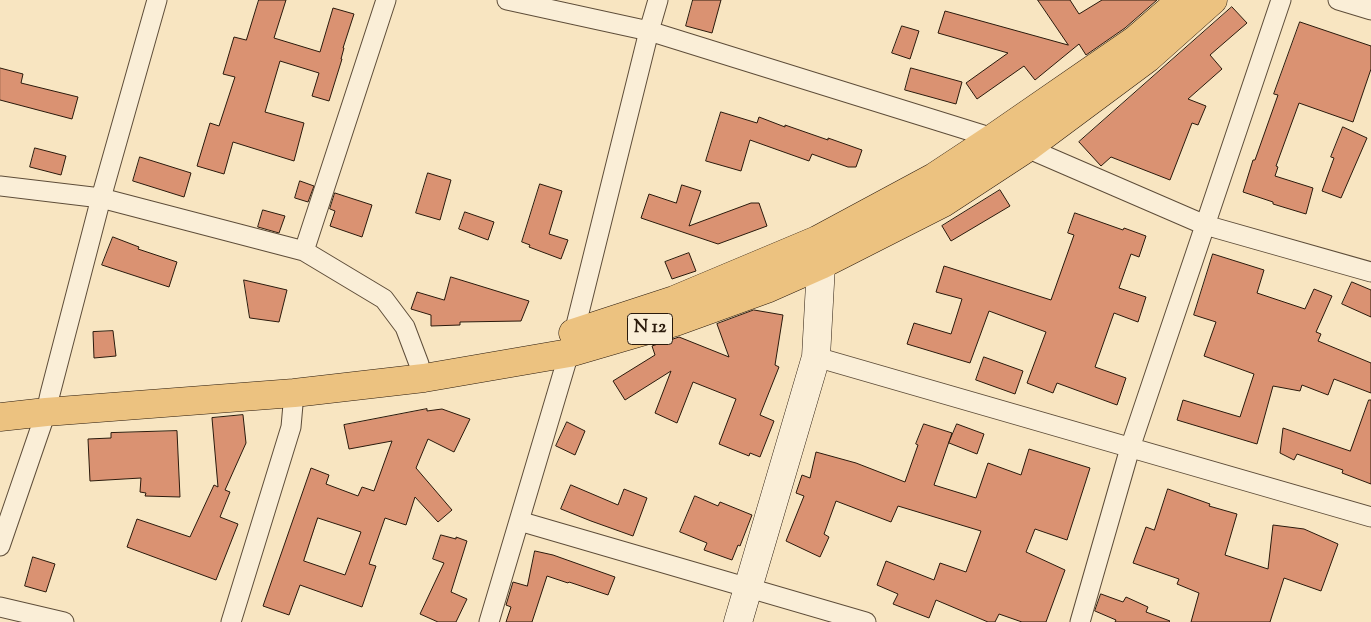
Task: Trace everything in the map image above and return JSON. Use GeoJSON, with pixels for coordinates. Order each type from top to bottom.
{"type":"FeatureCollection","features":[{"type":"Feature","properties":{"kind":"main road","name":"N 12"},"geometry":{"type":"LineString","coordinates":[[819,252],[993,138],[1135,40],[1181,0]]}},
{"type":"Feature","properties":{"kind":"main road","name":"N 12"},"geometry":{"type":"LineString","coordinates":[[0,399],[48,403],[294,393],[424,378],[571,343],[674,300],[819,252],[943,203],[1027,148],[1148,58],[1213,0]]}},
{"type":"Feature","properties":{"kind":"main road","name":"N 12"},"geometry":{"type":"LineString","coordinates":[[0,417],[48,403],[419,364],[571,343]]}},
{"type":"Feature","properties":{"kind":"street"},"geometry":{"type":"LineString","coordinates":[[0,546],[48,403],[101,198],[157,0]]}},
{"type":"Feature","properties":{"kind":"street"},"geometry":{"type":"LineString","coordinates":[[304,251],[386,0]]}},
{"type":"Feature","properties":{"kind":"street"},"geometry":{"type":"LineString","coordinates":[[507,0],[649,31],[993,138]]}},
{"type":"Feature","properties":{"kind":"street"},"geometry":{"type":"LineString","coordinates":[[489,622],[571,343],[658,0]]}},
{"type":"Feature","properties":{"kind":"street"},"geometry":{"type":"LineString","coordinates":[[1080,622],[1130,448],[1281,0]]}},
{"type":"Feature","properties":{"kind":"street"},"geometry":{"type":"LineString","coordinates":[[1338,0],[1371,10]]}},
{"type":"Feature","properties":{"kind":"street"},"geometry":{"type":"LineString","coordinates":[[1027,148],[1205,225],[1371,272]]}},
{"type":"Feature","properties":{"kind":"street"},"geometry":{"type":"LineString","coordinates":[[0,186],[101,198],[304,251],[384,299],[405,327],[419,364]]}},
{"type":"Feature","properties":{"kind":"street"},"geometry":{"type":"LineString","coordinates":[[738,622],[816,357],[819,252]]}},
{"type":"Feature","properties":{"kind":"street"},"geometry":{"type":"LineString","coordinates":[[816,357],[1371,517]]}},
{"type":"Feature","properties":{"kind":"street"},"geometry":{"type":"LineString","coordinates":[[231,622],[291,427],[294,393]]}},
{"type":"Feature","properties":{"kind":"street"},"geometry":{"type":"LineString","coordinates":[[519,520],[866,622]]}},
{"type":"Feature","properties":{"kind":"street"},"geometry":{"type":"LineString","coordinates":[[0,607],[64,622]]}},
{"type":"Feature","properties":{"kind":"building"},"geometry":{"type":"Polygon","coordinates":[[[259,0],[286,0],[274,38],[320,52],[333,8],[354,14],[329,101],[312,96],[319,73],[280,61],[265,112],[304,123],[294,161],[233,142],[224,174],[197,166],[210,123],[219,126],[235,77],[223,74],[234,37],[246,40],[259,0]]]}},
{"type":"Feature","properties":{"kind":"building"},"geometry":{"type":"Polygon","coordinates":[[[693,0],[721,0],[712,33],[686,26],[693,0]]]}},
{"type":"Feature","properties":{"kind":"building"},"geometry":{"type":"Polygon","coordinates":[[[1038,0],[1070,0],[1079,14],[1102,0],[1157,0],[1125,28],[1086,55],[1079,44],[1035,80],[1024,66],[977,99],[966,83],[1008,53],[938,33],[945,11],[1068,45],[1038,0]]]}},
{"type":"Feature","properties":{"kind":"building"},"geometry":{"type":"Polygon","coordinates":[[[1232,7],[1247,23],[1210,55],[1222,69],[1188,99],[1206,106],[1198,125],[1192,123],[1170,180],[1111,157],[1101,166],[1079,142],[1232,7]]]}},
{"type":"Feature","properties":{"kind":"building"},"geometry":{"type":"Polygon","coordinates":[[[1300,22],[1371,46],[1371,69],[1353,122],[1299,103],[1276,166],[1278,167],[1275,176],[1313,188],[1306,214],[1243,192],[1278,95],[1274,94],[1300,22]]]}},
{"type":"Feature","properties":{"kind":"building"},"geometry":{"type":"Polygon","coordinates":[[[902,26],[919,31],[910,59],[892,53],[902,26]]]}},
{"type":"Feature","properties":{"kind":"building"},"geometry":{"type":"Polygon","coordinates":[[[0,68],[23,74],[21,83],[78,97],[72,119],[0,100],[0,68]]]}},
{"type":"Feature","properties":{"kind":"building"},"geometry":{"type":"Polygon","coordinates":[[[911,68],[962,82],[956,104],[905,90],[911,68]]]}},
{"type":"Feature","properties":{"kind":"building"},"geometry":{"type":"Polygon","coordinates":[[[721,112],[757,123],[759,117],[785,127],[785,125],[862,150],[856,167],[848,167],[812,154],[809,161],[750,140],[741,171],[706,161],[721,112]]]}},
{"type":"Feature","properties":{"kind":"building"},"geometry":{"type":"Polygon","coordinates":[[[1343,127],[1367,138],[1341,198],[1322,191],[1334,158],[1331,157],[1343,127]]]}},
{"type":"Feature","properties":{"kind":"building"},"geometry":{"type":"Polygon","coordinates":[[[35,148],[66,156],[61,175],[30,167],[35,148]]]}},
{"type":"Feature","properties":{"kind":"building"},"geometry":{"type":"Polygon","coordinates":[[[140,157],[191,173],[184,197],[133,181],[140,157]]]}},
{"type":"Feature","properties":{"kind":"building"},"geometry":{"type":"Polygon","coordinates":[[[428,173],[451,180],[440,220],[416,213],[428,173]]]}},
{"type":"Feature","properties":{"kind":"building"},"geometry":{"type":"Polygon","coordinates":[[[300,181],[314,186],[308,202],[295,198],[300,181]]]}},
{"type":"Feature","properties":{"kind":"building"},"geometry":{"type":"Polygon","coordinates":[[[540,184],[562,191],[549,234],[568,240],[561,259],[529,247],[530,245],[522,242],[540,184]]]}},
{"type":"Feature","properties":{"kind":"building"},"geometry":{"type":"Polygon","coordinates":[[[682,185],[701,191],[689,226],[751,203],[759,203],[767,226],[718,244],[641,218],[649,194],[676,203],[682,185]]]}},
{"type":"Feature","properties":{"kind":"building"},"geometry":{"type":"Polygon","coordinates":[[[1000,190],[1010,206],[951,241],[942,226],[1000,190]]]}},
{"type":"Feature","properties":{"kind":"building"},"geometry":{"type":"Polygon","coordinates":[[[335,193],[372,205],[362,237],[330,226],[335,211],[330,209],[335,193]]]}},
{"type":"Feature","properties":{"kind":"building"},"geometry":{"type":"Polygon","coordinates":[[[263,210],[285,216],[279,233],[258,227],[263,210]]]}},
{"type":"Feature","properties":{"kind":"building"},"geometry":{"type":"Polygon","coordinates":[[[465,212],[494,222],[488,240],[459,229],[465,212]]]}},
{"type":"Feature","properties":{"kind":"building"},"geometry":{"type":"Polygon","coordinates":[[[1075,213],[1146,236],[1139,257],[1131,254],[1119,288],[1146,297],[1138,322],[1114,313],[1095,367],[1126,378],[1117,405],[1057,383],[1053,393],[1027,383],[1046,332],[989,311],[970,363],[907,344],[914,323],[951,334],[962,299],[936,292],[944,266],[1051,300],[1074,235],[1068,233],[1075,213]]]}},
{"type":"Feature","properties":{"kind":"building"},"geometry":{"type":"Polygon","coordinates":[[[113,237],[139,247],[138,249],[177,262],[169,287],[102,265],[113,237]]]}},
{"type":"Feature","properties":{"kind":"building"},"geometry":{"type":"Polygon","coordinates":[[[689,253],[696,271],[672,279],[665,262],[689,253]]]}},
{"type":"Feature","properties":{"kind":"building"},"geometry":{"type":"Polygon","coordinates":[[[1213,254],[1264,270],[1257,293],[1305,309],[1314,289],[1332,296],[1316,332],[1321,334],[1318,341],[1371,363],[1371,393],[1334,379],[1328,395],[1302,385],[1300,391],[1273,386],[1257,444],[1177,420],[1183,400],[1240,417],[1254,374],[1204,356],[1216,322],[1194,315],[1213,254]]]}},
{"type":"Feature","properties":{"kind":"building"},"geometry":{"type":"Polygon","coordinates":[[[451,277],[529,301],[521,321],[460,322],[460,325],[431,326],[431,315],[411,309],[417,292],[444,300],[451,277]]]}},
{"type":"Feature","properties":{"kind":"building"},"geometry":{"type":"Polygon","coordinates":[[[244,280],[287,290],[279,322],[250,318],[244,280]]]}},
{"type":"Feature","properties":{"kind":"building"},"geometry":{"type":"Polygon","coordinates":[[[1352,282],[1371,290],[1371,317],[1342,304],[1352,282]]]}},
{"type":"Feature","properties":{"kind":"building"},"geometry":{"type":"Polygon","coordinates":[[[754,310],[783,315],[775,365],[779,367],[760,415],[774,421],[760,457],[750,453],[749,456],[719,444],[736,399],[693,382],[677,423],[655,413],[671,371],[625,400],[613,381],[655,355],[652,346],[679,337],[729,357],[717,324],[754,310]]]}},
{"type":"Feature","properties":{"kind":"building"},"geometry":{"type":"Polygon","coordinates":[[[113,331],[116,356],[94,358],[93,332],[113,331]]]}},
{"type":"Feature","properties":{"kind":"building"},"geometry":{"type":"Polygon","coordinates":[[[984,357],[1023,371],[1015,394],[976,380],[984,357]]]}},
{"type":"Feature","properties":{"kind":"building"},"geometry":{"type":"Polygon","coordinates":[[[1369,400],[1371,400],[1371,484],[1342,473],[1343,470],[1297,454],[1294,460],[1280,453],[1283,428],[1350,451],[1369,400]]]}},
{"type":"Feature","properties":{"kind":"building"},"geometry":{"type":"Polygon","coordinates":[[[427,409],[427,411],[442,409],[470,419],[454,452],[428,439],[416,468],[452,510],[438,522],[415,497],[406,525],[385,518],[369,564],[376,566],[362,607],[300,585],[289,615],[263,606],[311,468],[329,475],[326,484],[358,496],[362,487],[374,491],[392,441],[349,449],[344,425],[427,409]],[[318,518],[304,561],[345,575],[361,532],[318,518]]]}},
{"type":"Feature","properties":{"kind":"building"},"geometry":{"type":"Polygon","coordinates":[[[243,415],[246,443],[225,490],[230,492],[220,517],[238,524],[216,580],[127,547],[137,519],[190,537],[214,485],[218,487],[212,418],[243,415]]]}},
{"type":"Feature","properties":{"kind":"building"},"geometry":{"type":"Polygon","coordinates":[[[567,422],[585,431],[575,455],[556,446],[567,422]]]}},
{"type":"Feature","properties":{"kind":"building"},"geometry":{"type":"Polygon","coordinates":[[[924,424],[952,433],[934,485],[976,498],[988,463],[1021,475],[1029,449],[1090,468],[1067,540],[1035,529],[1026,552],[1065,570],[1046,622],[1022,622],[999,614],[995,622],[988,622],[936,600],[929,618],[893,604],[898,594],[877,585],[886,561],[934,580],[940,563],[966,572],[981,531],[898,506],[891,522],[836,501],[824,534],[829,537],[820,557],[786,541],[804,496],[796,493],[802,475],[810,478],[816,452],[856,463],[905,482],[924,424]]]}},
{"type":"Feature","properties":{"kind":"building"},"geometry":{"type":"Polygon","coordinates":[[[957,424],[984,434],[977,454],[949,443],[957,424]]]}},
{"type":"Feature","properties":{"kind":"building"},"geometry":{"type":"Polygon","coordinates":[[[177,431],[180,497],[145,496],[146,493],[140,492],[141,478],[90,481],[88,439],[111,438],[111,433],[177,431]]]}},
{"type":"Feature","properties":{"kind":"building"},"geometry":{"type":"Polygon","coordinates":[[[571,485],[618,505],[624,489],[647,498],[633,536],[561,509],[571,485]]]}},
{"type":"Feature","properties":{"kind":"building"},"geometry":{"type":"Polygon","coordinates":[[[1168,489],[1210,504],[1209,506],[1237,514],[1225,555],[1268,569],[1273,525],[1304,529],[1338,544],[1321,591],[1284,578],[1270,622],[1191,622],[1199,593],[1177,584],[1179,579],[1133,563],[1146,527],[1154,530],[1168,489]]]}},
{"type":"Feature","properties":{"kind":"building"},"geometry":{"type":"Polygon","coordinates":[[[695,496],[718,506],[720,502],[752,515],[740,546],[738,545],[732,560],[704,550],[707,543],[680,532],[695,496]]]}},
{"type":"Feature","properties":{"kind":"building"},"geometry":{"type":"Polygon","coordinates":[[[441,535],[467,541],[451,592],[467,599],[456,622],[438,622],[420,614],[444,563],[433,559],[441,535]]]}},
{"type":"Feature","properties":{"kind":"building"},"geometry":{"type":"Polygon","coordinates":[[[535,551],[553,555],[615,577],[608,595],[547,576],[532,622],[506,622],[511,607],[506,605],[513,582],[527,586],[535,551]]]}},
{"type":"Feature","properties":{"kind":"building"},"geometry":{"type":"Polygon","coordinates":[[[33,557],[55,564],[46,592],[25,586],[33,557]]]}},
{"type":"Feature","properties":{"kind":"building"},"geometry":{"type":"Polygon","coordinates":[[[1101,594],[1123,602],[1126,597],[1148,607],[1146,612],[1170,621],[1115,622],[1116,620],[1095,611],[1101,594]]]}}]}
